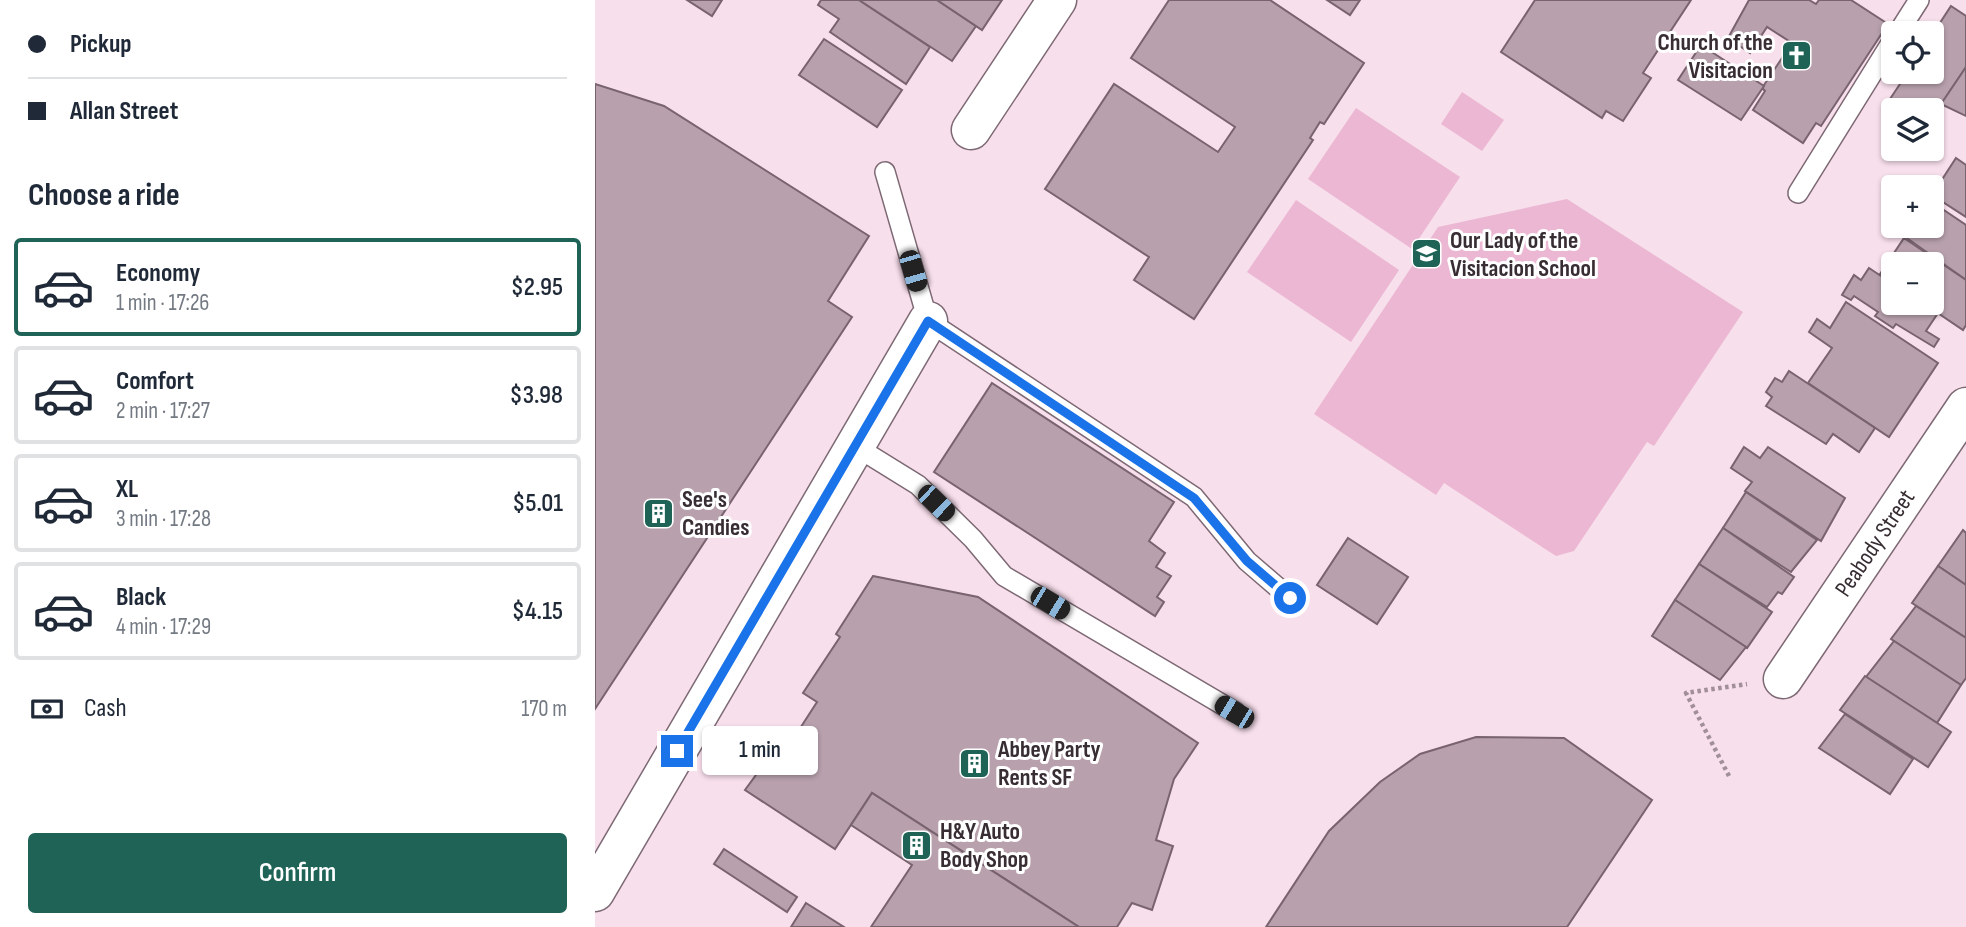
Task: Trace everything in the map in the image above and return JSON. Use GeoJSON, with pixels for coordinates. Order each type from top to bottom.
{"type":"FeatureCollection","features":[{"type":"Feature","properties":{"kind":"street"},"geometry":{"type":"LineString","coordinates":[[971,130],[1058,0]]}},
{"type":"Feature","properties":{"kind":"street"},"geometry":{"type":"LineString","coordinates":[[595,892],[928,321]]}},
{"type":"Feature","properties":{"kind":"street","name":"Peabody Street"},"geometry":{"type":"LineString","coordinates":[[1783,679],[1966,407]]}},
{"type":"Feature","properties":{"kind":"lane"},"geometry":{"type":"LineString","coordinates":[[1906,21],[1919,0]]}},
{"type":"Feature","properties":{"kind":"lane"},"geometry":{"type":"LineString","coordinates":[[1798,193],[1881,59]]}},
{"type":"Feature","properties":{"kind":"lane"},"geometry":{"type":"LineString","coordinates":[[885,172],[928,321],[1194,498],[1247,561],[1290,598]]}},
{"type":"Feature","properties":{"kind":"lane"},"geometry":{"type":"LineString","coordinates":[[855,446],[918,485],[974,539],[1004,576],[1234,712]]}},
{"type":"Feature","properties":{"kind":"path"},"geometry":{"type":"LineString","coordinates":[[1729,776],[1686,693],[1783,679]]}},
{"type":"Feature","properties":{"kind":"shaded area"},"geometry":{"type":"Polygon","coordinates":[[[1462,92],[1504,120],[1482,151],[1441,124],[1462,92]]]}},
{"type":"Feature","properties":{"kind":"shaded area"},"geometry":{"type":"Polygon","coordinates":[[[1356,108],[1460,177],[1412,249],[1308,179],[1356,108]]]}},
{"type":"Feature","properties":{"kind":"shaded area"},"geometry":{"type":"Polygon","coordinates":[[[1567,199],[1743,312],[1654,446],[1647,442],[1574,551],[1556,556],[1444,483],[1436,495],[1314,414],[1438,227],[1567,199]]]}},
{"type":"Feature","properties":{"kind":"shaded area"},"geometry":{"type":"Polygon","coordinates":[[[1296,200],[1399,270],[1351,342],[1247,272],[1296,200]]]}},
{"type":"Feature","properties":{"kind":"building"},"geometry":{"type":"Polygon","coordinates":[[[687,0],[722,0],[712,16],[687,0]]]}},
{"type":"Feature","properties":{"kind":"building"},"geometry":{"type":"Polygon","coordinates":[[[821,0],[859,0],[930,47],[906,84],[830,32],[839,19],[818,5],[821,0]]]}},
{"type":"Feature","properties":{"kind":"building"},"geometry":{"type":"Polygon","coordinates":[[[859,0],[937,0],[976,26],[952,61],[859,0]]]}},
{"type":"Feature","properties":{"kind":"building"},"geometry":{"type":"Polygon","coordinates":[[[937,0],[1002,0],[982,30],[937,0]]]}},
{"type":"Feature","properties":{"kind":"building"},"geometry":{"type":"Polygon","coordinates":[[[1169,0],[1270,0],[1364,63],[1324,124],[1320,122],[1310,138],[1313,140],[1194,319],[1134,280],[1149,257],[1045,189],[1114,84],[1218,152],[1235,127],[1131,58],[1169,0]]]}},
{"type":"Feature","properties":{"kind":"building"},"geometry":{"type":"Polygon","coordinates":[[[1327,0],[1360,0],[1350,15],[1327,0]]]}},
{"type":"Feature","properties":{"kind":"building"},"geometry":{"type":"Polygon","coordinates":[[[1535,0],[1691,0],[1643,73],[1651,78],[1623,121],[1606,111],[1602,118],[1501,52],[1535,0]]]}},
{"type":"Feature","properties":{"kind":"building"},"geometry":{"type":"Polygon","coordinates":[[[1749,0],[1809,0],[1816,4],[1819,0],[1851,0],[1883,21],[1881,21],[1881,35],[1821,126],[1816,123],[1803,143],[1753,110],[1765,91],[1762,88],[1792,43],[1767,27],[1750,53],[1728,38],[1749,0]]]}},
{"type":"Feature","properties":{"kind":"building"},"geometry":{"type":"Polygon","coordinates":[[[1951,6],[1966,16],[1966,67],[1944,100],[1891,98],[1900,84],[1944,84],[1944,21],[1941,21],[1951,6]]]}},
{"type":"Feature","properties":{"kind":"building"},"geometry":{"type":"Polygon","coordinates":[[[824,39],[902,90],[877,127],[799,75],[824,39]]]}},
{"type":"Feature","properties":{"kind":"building"},"geometry":{"type":"Polygon","coordinates":[[[1701,45],[1764,86],[1741,120],[1678,80],[1701,45]]]}},
{"type":"Feature","properties":{"kind":"building"},"geometry":{"type":"Polygon","coordinates":[[[1966,67],[1966,116],[1944,105],[1944,100],[1966,67]]]}},
{"type":"Feature","properties":{"kind":"building","name":"See's Candies"},"geometry":{"type":"Polygon","coordinates":[[[595,84],[664,106],[869,236],[828,301],[852,317],[595,709],[595,84]]]}},
{"type":"Feature","properties":{"kind":"building"},"geometry":{"type":"Polygon","coordinates":[[[1956,158],[1966,165],[1966,217],[1944,203],[1944,176],[1956,158]]]}},
{"type":"Feature","properties":{"kind":"building"},"geometry":{"type":"Polygon","coordinates":[[[1944,210],[1966,225],[1966,280],[1944,264],[1944,252],[1926,252],[1907,238],[1944,238],[1944,210]]]}},
{"type":"Feature","properties":{"kind":"building"},"geometry":{"type":"Polygon","coordinates":[[[1904,238],[1925,252],[1895,252],[1904,238]]]}},
{"type":"Feature","properties":{"kind":"building"},"geometry":{"type":"Polygon","coordinates":[[[1944,265],[1966,280],[1966,325],[1963,330],[1941,315],[1944,315],[1944,265]]]}},
{"type":"Feature","properties":{"kind":"building"},"geometry":{"type":"Polygon","coordinates":[[[1869,268],[1881,276],[1881,315],[1937,315],[1926,331],[1939,339],[1934,347],[1896,324],[1893,328],[1875,316],[1878,312],[1854,296],[1851,300],[1842,295],[1854,275],[1861,280],[1869,268]]]}},
{"type":"Feature","properties":{"kind":"building"},"geometry":{"type":"Polygon","coordinates":[[[1846,302],[1938,363],[1889,437],[1808,383],[1832,348],[1809,332],[1817,319],[1830,328],[1846,302]]]}},
{"type":"Feature","properties":{"kind":"building"},"geometry":{"type":"Polygon","coordinates":[[[1789,371],[1875,428],[1859,452],[1833,434],[1826,444],[1766,406],[1772,397],[1766,392],[1775,378],[1782,382],[1789,371]]]}},
{"type":"Feature","properties":{"kind":"building"},"geometry":{"type":"Polygon","coordinates":[[[992,383],[1174,502],[1149,541],[1165,553],[1156,567],[1171,576],[1157,597],[1164,602],[1155,616],[934,472],[992,383]]]}},
{"type":"Feature","properties":{"kind":"building"},"geometry":{"type":"Polygon","coordinates":[[[1744,447],[1760,458],[1768,447],[1845,498],[1821,541],[1745,491],[1752,482],[1731,468],[1744,447]]]}},
{"type":"Feature","properties":{"kind":"building"},"geometry":{"type":"Polygon","coordinates":[[[1746,492],[1817,540],[1791,572],[1723,528],[1746,492]]]}},
{"type":"Feature","properties":{"kind":"building"},"geometry":{"type":"Polygon","coordinates":[[[1723,528],[1794,577],[1782,594],[1778,592],[1767,607],[1699,564],[1723,528]]]}},
{"type":"Feature","properties":{"kind":"building"},"geometry":{"type":"Polygon","coordinates":[[[1963,530],[1966,533],[1966,585],[1938,566],[1963,530]]]}},
{"type":"Feature","properties":{"kind":"building"},"geometry":{"type":"Polygon","coordinates":[[[1348,538],[1408,577],[1377,624],[1317,585],[1348,538]]]}},
{"type":"Feature","properties":{"kind":"building"},"geometry":{"type":"Polygon","coordinates":[[[1699,564],[1772,612],[1747,648],[1675,600],[1699,564]]]}},
{"type":"Feature","properties":{"kind":"building"},"geometry":{"type":"Polygon","coordinates":[[[1938,566],[1966,585],[1966,638],[1912,603],[1938,566]]]}},
{"type":"Feature","properties":{"kind":"building","name":"Abbey Party Rents SF"},"geometry":{"type":"Polygon","coordinates":[[[873,576],[978,597],[1198,743],[1174,779],[1156,840],[1173,846],[1152,910],[1132,903],[1117,927],[1079,927],[872,793],[835,849],[745,790],[780,742],[788,747],[817,702],[803,693],[840,637],[836,634],[873,576]]]}},
{"type":"Feature","properties":{"kind":"building"},"geometry":{"type":"Polygon","coordinates":[[[1675,600],[1746,647],[1720,680],[1652,636],[1675,600]]]}},
{"type":"Feature","properties":{"kind":"building"},"geometry":{"type":"Polygon","coordinates":[[[1916,606],[1966,638],[1966,678],[1961,685],[1891,639],[1916,606]]]}},
{"type":"Feature","properties":{"kind":"building"},"geometry":{"type":"Polygon","coordinates":[[[1894,641],[1961,685],[1937,723],[1866,677],[1894,641]]]}},
{"type":"Feature","properties":{"kind":"building"},"geometry":{"type":"Polygon","coordinates":[[[1865,676],[1951,732],[1928,767],[1840,710],[1865,676]]]}},
{"type":"Feature","properties":{"kind":"building"},"geometry":{"type":"Polygon","coordinates":[[[1845,714],[1913,759],[1890,794],[1819,748],[1845,714]]]}},
{"type":"Feature","properties":{"kind":"building"},"geometry":{"type":"Polygon","coordinates":[[[1476,737],[1564,738],[1652,800],[1567,927],[1266,927],[1329,831],[1380,782],[1420,754],[1476,737]]]}},
{"type":"Feature","properties":{"kind":"building","name":"H&Y Auto Body Shop"},"geometry":{"type":"Polygon","coordinates":[[[872,793],[1079,927],[871,927],[912,865],[851,825],[872,793]]]}},
{"type":"Feature","properties":{"kind":"building"},"geometry":{"type":"Polygon","coordinates":[[[724,849],[797,897],[787,912],[714,864],[724,849]]]}},
{"type":"Feature","properties":{"kind":"building"},"geometry":{"type":"Polygon","coordinates":[[[806,903],[844,927],[791,927],[806,903]]]}},
{"type":"Feature","properties":{"kind":"place","name":"Church of the Visitacion"},"geometry":{"type":"Point","coordinates":[1796,56]}},
{"type":"Feature","properties":{"kind":"place","name":"Our Lady of the Visitacion School"},"geometry":{"type":"Point","coordinates":[1427,254]}},
{"type":"Feature","properties":{"kind":"place","name":"See's Candies"},"geometry":{"type":"Point","coordinates":[659,513]}},
{"type":"Feature","properties":{"kind":"place","name":"Abbey Party Rents SF"},"geometry":{"type":"Point","coordinates":[975,763]}},
{"type":"Feature","properties":{"kind":"place","name":"H&Y Auto Body Shop"},"geometry":{"type":"Point","coordinates":[917,845]}},
{"type":"Feature","properties":{"kind":"route"},"geometry":{"type":"LineString","coordinates":[[677,751],[928,321],[1194,498],[1247,561],[1290,598]]}}]}
